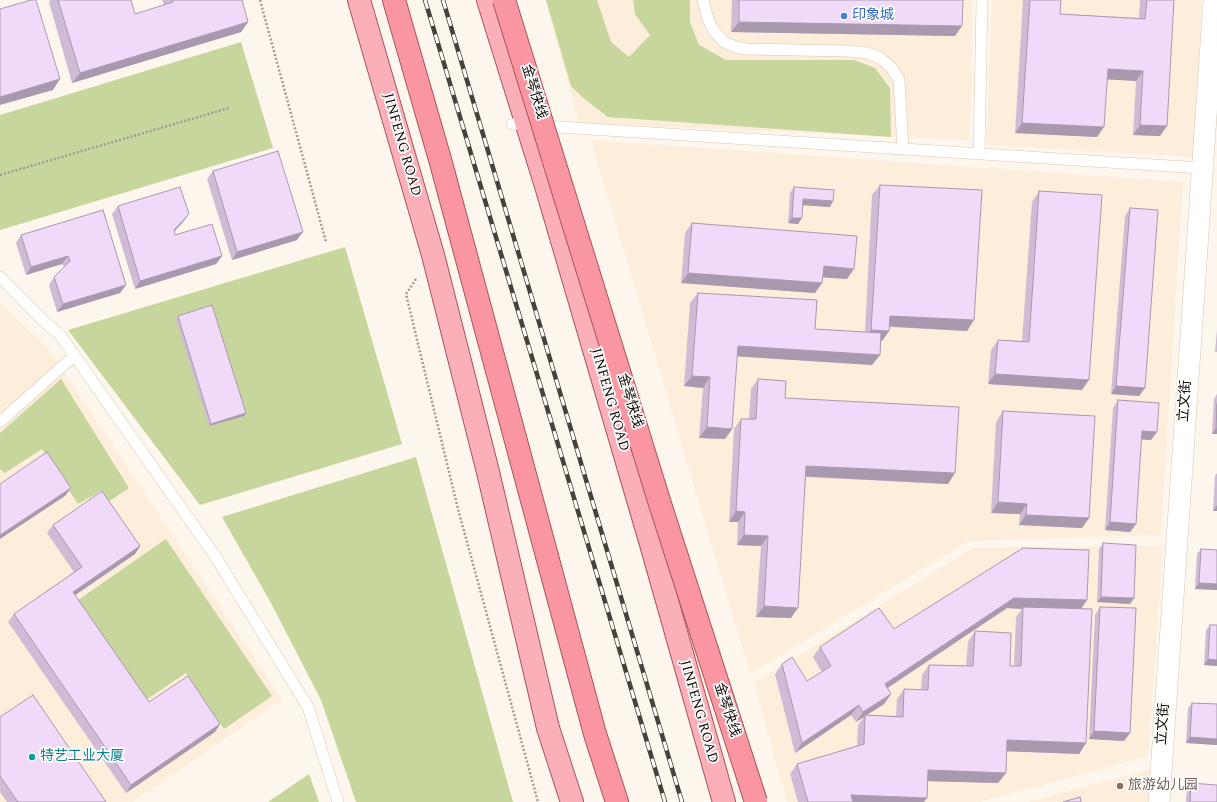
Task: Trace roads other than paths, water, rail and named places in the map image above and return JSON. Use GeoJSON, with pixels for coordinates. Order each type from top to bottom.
{"type":"FeatureCollection","features":[{"type":"Feature","properties":{"kind":"highway"},"geometry":{"type":"LineString","coordinates":[[394,0],[441,163],[595,734],[617,802]]}},
{"type":"Feature","properties":{"kind":"highway","name":"金琴快线"},"geometry":{"type":"LineString","coordinates":[[504,0],[661,507],[756,802]]}},
{"type":"Feature","properties":{"kind":"main road","name":"JINFENG ROAD"},"geometry":{"type":"LineString","coordinates":[[359,0],[433,255],[489,480],[548,728],[572,802]]}},
{"type":"Feature","properties":{"kind":"main road","name":"JINFENG ROAD"},"geometry":{"type":"LineString","coordinates":[[488,0],[519,124],[651,544],[724,802]]}},
{"type":"Feature","properties":{"kind":"main road"},"geometry":{"type":"LineString","coordinates":[[595,734],[606,802]]}},
{"type":"Feature","properties":{"kind":"street","name":"立文街"},"geometry":{"type":"LineString","coordinates":[[1159,802],[1201,168],[1214,0]]}},
{"type":"Feature","properties":{"kind":"lane"},"geometry":{"type":"LineString","coordinates":[[703,0],[708,20],[714,31],[724,42],[736,47],[746,49],[854,52],[867,53],[880,58],[891,67],[899,80],[903,150]]}},
{"type":"Feature","properties":{"kind":"lane"},"geometry":{"type":"LineString","coordinates":[[979,154],[982,0]]}},
{"type":"Feature","properties":{"kind":"lane"},"geometry":{"type":"LineString","coordinates":[[519,124],[903,150],[1201,168]]}},
{"type":"Feature","properties":{"kind":"lane"},"geometry":{"type":"LineString","coordinates":[[0,277],[60,335],[215,556],[308,708],[338,802]]}},
{"type":"Feature","properties":{"kind":"lane"},"geometry":{"type":"LineString","coordinates":[[0,422],[74,356]]}},
{"type":"Feature","properties":{"kind":"railway"},"geometry":{"type":"LineString","coordinates":[[425,0],[665,802]]}},
{"type":"Feature","properties":{"kind":"railway"},"geometry":{"type":"LineString","coordinates":[[443,0],[682,802]]}},
{"type":"Feature","properties":{"kind":"place","name":"印象城"},"geometry":{"type":"Point","coordinates":[844,16]}},
{"type":"Feature","properties":{"kind":"place","name":"特艺工业大厦"},"geometry":{"type":"Point","coordinates":[32,757]}},
{"type":"Feature","properties":{"kind":"place","name":"旅游幼儿园"},"geometry":{"type":"Point","coordinates":[1120,786]}}]}
